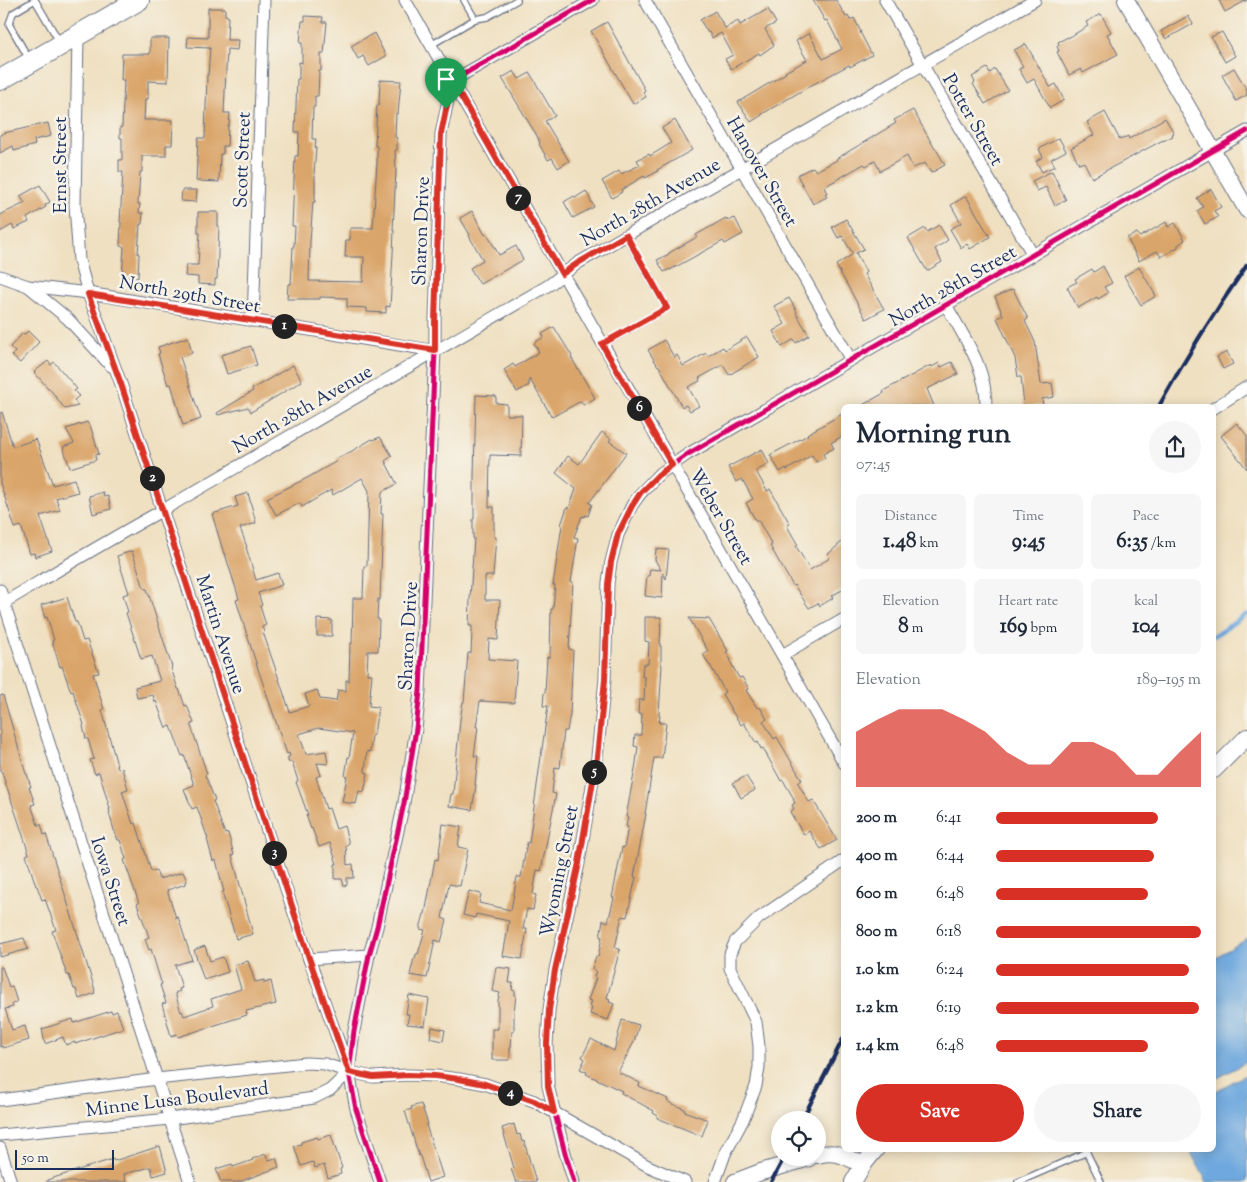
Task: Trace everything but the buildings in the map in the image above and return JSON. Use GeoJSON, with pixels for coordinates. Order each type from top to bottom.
{"type":"FeatureCollection","features":[{"type":"Feature","properties":{"kind":"highway"},"geometry":{"type":"LineString","coordinates":[[0,80],[139,0]]}},
{"type":"Feature","properties":{"kind":"main road"},"geometry":{"type":"LineString","coordinates":[[1126,0],[1247,210]]}},
{"type":"Feature","properties":{"kind":"main road"},"geometry":{"type":"LineString","coordinates":[[1216,768],[1247,738]]}},
{"type":"Feature","properties":{"kind":"main road"},"geometry":{"type":"LineString","coordinates":[[853,1182],[874,1152]]}},
{"type":"Feature","properties":{"kind":"main road"},"geometry":{"type":"LineString","coordinates":[[826,1153],[843,1155],[863,1165]]}},
{"type":"Feature","properties":{"kind":"main road"},"geometry":{"type":"LineString","coordinates":[[735,1182],[781,1166]]}},
{"type":"Feature","properties":{"kind":"street","name":"Scott Street"},"geometry":{"type":"LineString","coordinates":[[253,321],[264,0]]}},
{"type":"Feature","properties":{"kind":"street","name":"Weber Street"},"geometry":{"type":"LineString","coordinates":[[405,0],[841,758]]}},
{"type":"Feature","properties":{"kind":"street"},"geometry":{"type":"LineString","coordinates":[[452,81],[593,0]]}},
{"type":"Feature","properties":{"kind":"street","name":"Hanover Street"},"geometry":{"type":"LineString","coordinates":[[645,0],[851,360]]}},
{"type":"Feature","properties":{"kind":"street","name":"Potter Street"},"geometry":{"type":"LineString","coordinates":[[885,0],[1033,255]]}},
{"type":"Feature","properties":{"kind":"street","name":"North 28th Avenue"},"geometry":{"type":"LineString","coordinates":[[2,604],[115,536],[163,510],[549,285],[578,263],[1035,0]]}},
{"type":"Feature","properties":{"kind":"street","name":"Ernst Street"},"geometry":{"type":"LineString","coordinates":[[70,41],[78,260],[88,294]]}},
{"type":"Feature","properties":{"kind":"street","name":"Sharon Drive"},"geometry":{"type":"LineString","coordinates":[[380,1182],[356,1109],[349,1072],[354,1031],[368,955],[377,927],[404,803],[420,692],[435,350],[441,134],[452,81]]}},
{"type":"Feature","properties":{"kind":"street","name":"North 28th Street"},"geometry":{"type":"LineString","coordinates":[[672,465],[696,449],[1247,131]]}},
{"type":"Feature","properties":{"kind":"street"},"geometry":{"type":"LineString","coordinates":[[0,276],[28,286],[88,294]]}},
{"type":"Feature","properties":{"kind":"street"},"geometry":{"type":"LineString","coordinates":[[28,286],[68,319],[116,371]]}},
{"type":"Feature","properties":{"kind":"street","name":"North 29th Street"},"geometry":{"type":"LineString","coordinates":[[88,294],[435,350]]}},
{"type":"Feature","properties":{"kind":"street","name":"Martin Avenue"},"geometry":{"type":"LineString","coordinates":[[88,294],[163,510],[309,958],[349,1072]]}},
{"type":"Feature","properties":{"kind":"street"},"geometry":{"type":"LineString","coordinates":[[946,306],[977,361],[984,382],[986,404]]}},
{"type":"Feature","properties":{"kind":"street"},"geometry":{"type":"LineString","coordinates":[[1216,407],[1247,387]]}},
{"type":"Feature","properties":{"kind":"street","name":"Wyoming Street"},"geometry":{"type":"LineString","coordinates":[[574,1182],[548,1086],[547,1044],[549,1010],[555,970],[579,863],[597,757],[605,680],[608,584],[611,562],[618,534],[632,506],[641,492],[658,475],[672,465]]}},
{"type":"Feature","properties":{"kind":"street","name":"Iowa Street"},"geometry":{"type":"LineString","coordinates":[[0,590],[2,604],[190,1182]]}},
{"type":"Feature","properties":{"kind":"street"},"geometry":{"type":"LineString","coordinates":[[782,655],[841,621]]}},
{"type":"Feature","properties":{"kind":"street"},"geometry":{"type":"LineString","coordinates":[[715,1182],[725,1154],[743,1120],[756,1086],[759,1067],[756,1022],[730,968],[730,954],[735,942],[759,918],[841,862]]}},
{"type":"Feature","properties":{"kind":"street"},"geometry":{"type":"LineString","coordinates":[[309,958],[368,955]]}},
{"type":"Feature","properties":{"kind":"street","name":"Minne Lusa Boulevard"},"geometry":{"type":"LineString","coordinates":[[0,1100],[157,1079],[306,1063],[326,1064],[349,1072],[373,1077],[435,1076],[485,1084],[534,1101],[648,1166],[685,1182]]}},
{"type":"Feature","properties":{"kind":"street","name":"Minne Lusa Boulevard"},"geometry":{"type":"LineString","coordinates":[[0,1135],[170,1119],[314,1098],[330,1090],[349,1072]]}},
{"type":"Feature","properties":{"kind":"street"},"geometry":{"type":"LineString","coordinates":[[0,1148],[11,1182]]}},
{"type":"Feature","properties":{"kind":"lane"},"geometry":{"type":"LineString","coordinates":[[31,63],[9,24],[13,13],[35,0],[70,41]]}},
{"type":"Feature","properties":{"kind":"lane"},"geometry":{"type":"LineString","coordinates":[[464,0],[475,19]]}},
{"type":"Feature","properties":{"kind":"lane"},"geometry":{"type":"LineString","coordinates":[[431,45],[475,19],[487,17],[517,0]]}},
{"type":"Feature","properties":{"kind":"lane"},"geometry":{"type":"LineString","coordinates":[[602,344],[667,308],[626,235]]}},
{"type":"Feature","properties":{"kind":"lane"},"geometry":{"type":"LineString","coordinates":[[1018,1182],[1084,1152]]}},
{"type":"Feature","properties":{"kind":"lane"},"geometry":{"type":"LineString","coordinates":[[1086,1152],[1101,1182]]}},
{"type":"Feature","properties":{"kind":"water"},"geometry":{"type":"Polygon","coordinates":[[[1247,939],[1247,1062],[1216,1079],[1216,957],[1247,939]]]}},
{"type":"Feature","properties":{"kind":"water"},"geometry":{"type":"Polygon","coordinates":[[[1247,1074],[1247,1182],[1207,1182],[1191,1152],[1216,1152],[1216,1091],[1247,1074]]]}},
{"type":"Feature","properties":{"kind":"waterway"},"geometry":{"type":"LineString","coordinates":[[1216,635],[1247,614]]}},
{"type":"Feature","properties":{"kind":"railway"},"geometry":{"type":"LineString","coordinates":[[1160,404],[1201,334],[1247,265]]}},
{"type":"Feature","properties":{"kind":"railway"},"geometry":{"type":"LineString","coordinates":[[807,1111],[841,1043]]}},
{"type":"Feature","properties":{"kind":"railway"},"geometry":{"type":"LineString","coordinates":[[771,1182],[780,1166]]}},
{"type":"Feature","properties":{"kind":"cycle path"},"geometry":{"type":"LineString","coordinates":[[380,1182],[356,1109],[349,1072],[354,1031],[369,955],[377,927],[404,803],[420,691],[435,351],[441,134],[452,81],[593,0]]}},
{"type":"Feature","properties":{"kind":"cycle path"},"geometry":{"type":"LineString","coordinates":[[574,1182],[548,1086],[547,1044],[549,1010],[555,970],[579,863],[597,757],[605,680],[608,583],[611,562],[618,535],[632,505],[658,475],[688,454],[1247,131]]}},
{"type":"Feature","properties":{"kind":"route"},"geometry":{"type":"LineString","coordinates":[[452,81],[562,274],[626,235],[667,308],[602,344],[672,465],[658,475],[641,492],[632,506],[618,534],[611,562],[608,584],[605,680],[597,757],[579,863],[555,970],[549,1010],[547,1044],[548,1086],[554,1112],[534,1101],[485,1084],[435,1076],[373,1077],[349,1072],[309,958],[121,384],[88,294],[435,350],[441,134],[446,109],[452,81]]}}]}
